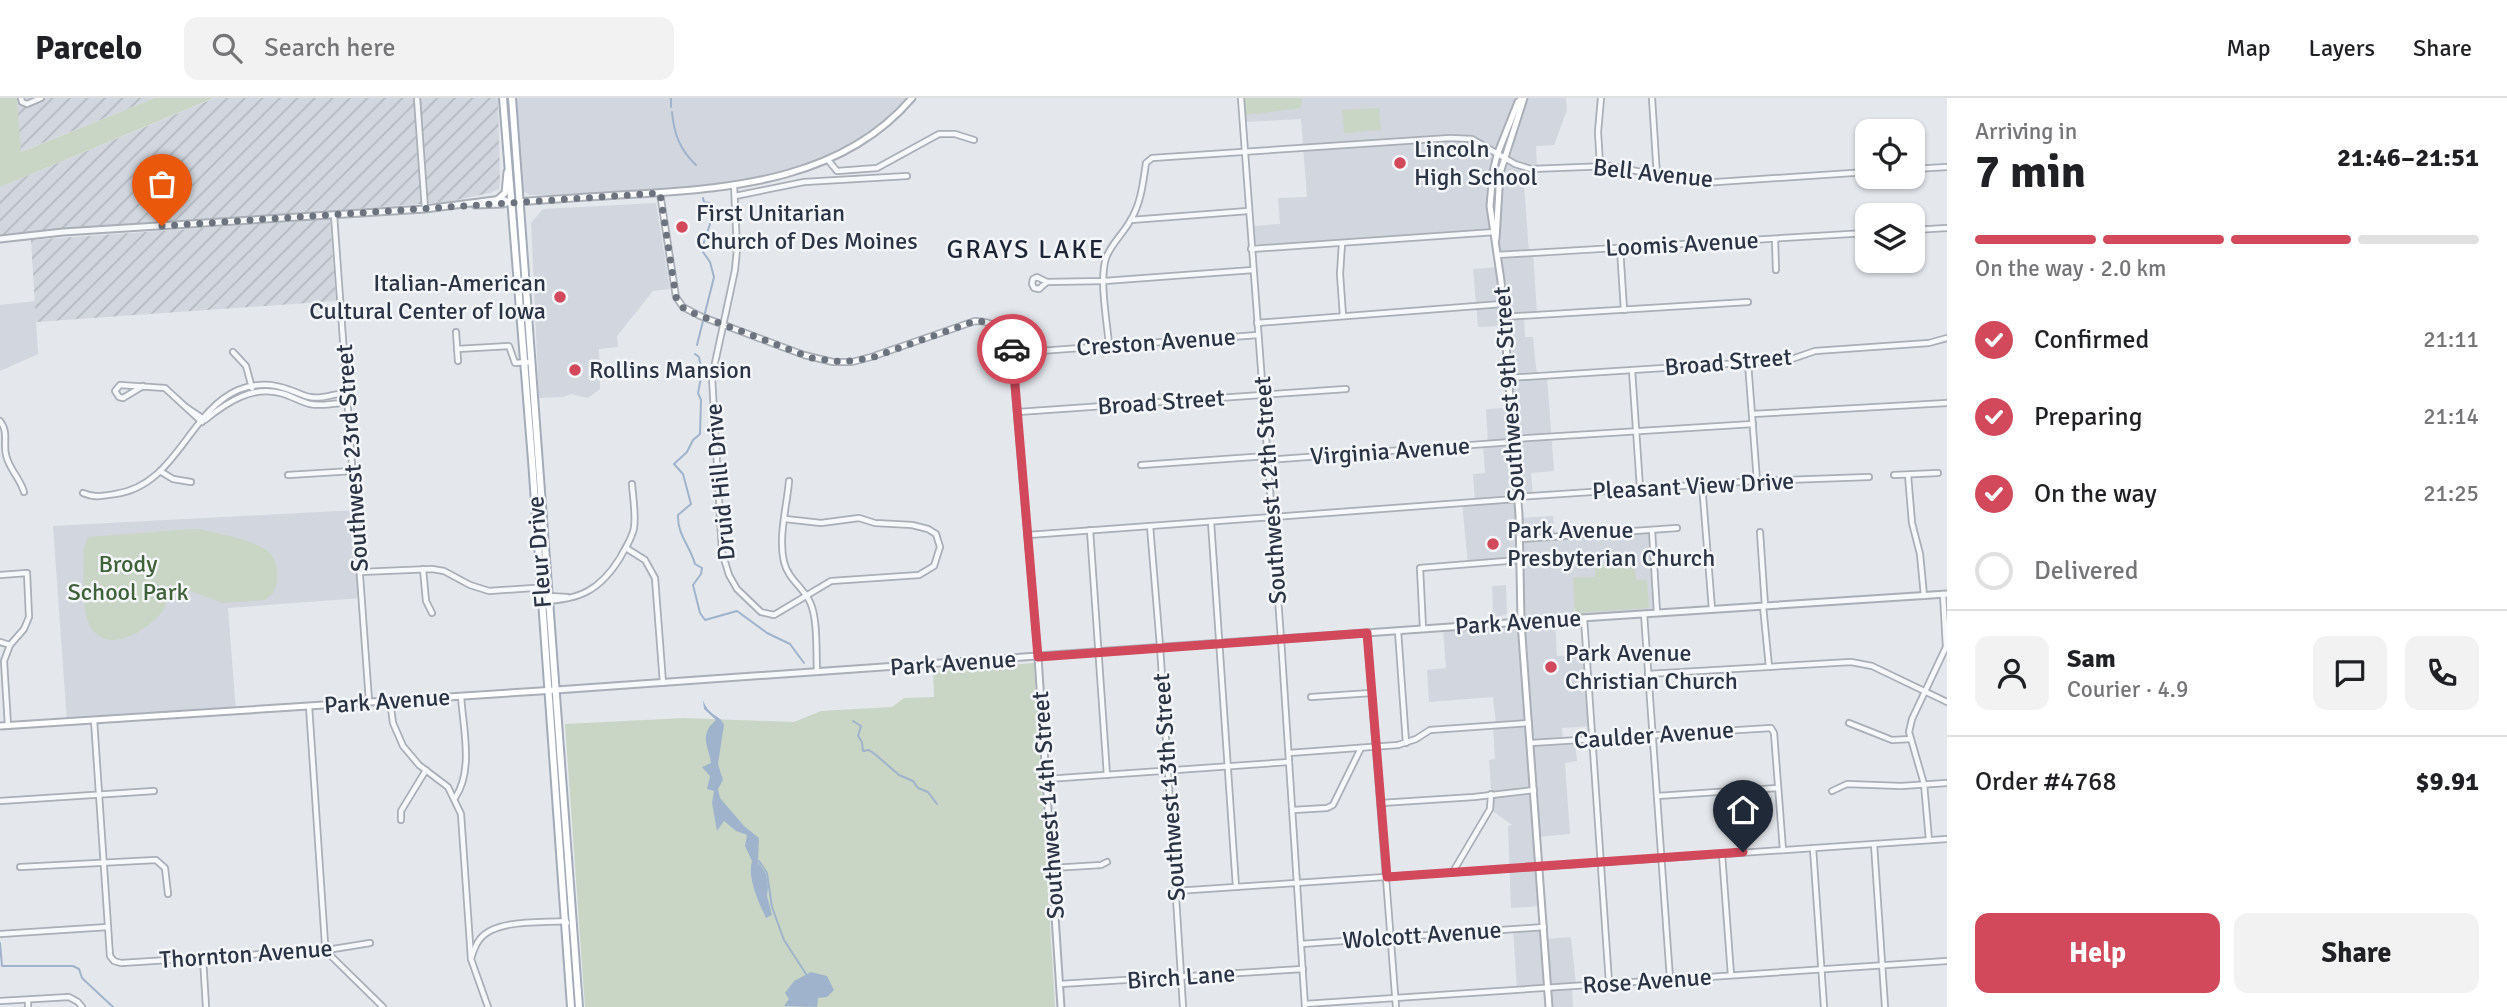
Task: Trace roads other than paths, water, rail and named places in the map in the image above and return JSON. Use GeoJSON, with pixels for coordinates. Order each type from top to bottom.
{"type":"FeatureCollection","features":[{"type":"Feature","properties":{"kind":"main road","name":"Fleur Drive"},"geometry":{"type":"LineString","coordinates":[[503,98],[510,202],[528,363]]}},
{"type":"Feature","properties":{"kind":"main road","name":"Fleur Drive"},"geometry":{"type":"LineString","coordinates":[[512,98],[552,690],[579,1007]]}},
{"type":"Feature","properties":{"kind":"main road"},"geometry":{"type":"LineString","coordinates":[[510,202],[660,193],[734,185],[800,171],[859,144],[889,121],[912,98]]}},
{"type":"Feature","properties":{"kind":"main road","name":"Southwest 9th Street"},"geometry":{"type":"LineString","coordinates":[[1523,98],[1518,102],[1490,189],[1502,304],[1520,539],[1521,622],[1549,1007]]}},
{"type":"Feature","properties":{"kind":"main road"},"geometry":{"type":"LineString","coordinates":[[497,200],[506,190],[508,166]]}},
{"type":"Feature","properties":{"kind":"main road","name":"Fleur Drive"},"geometry":{"type":"LineString","coordinates":[[552,690],[571,1007]]}},
{"type":"Feature","properties":{"kind":"main road","name":"Park Avenue"},"geometry":{"type":"LineString","coordinates":[[0,726],[552,690]]}},
{"type":"Feature","properties":{"kind":"street"},"geometry":{"type":"LineString","coordinates":[[21,98],[24,103],[41,98]]}},
{"type":"Feature","properties":{"kind":"street"},"geometry":{"type":"LineString","coordinates":[[417,98],[425,209]]}},
{"type":"Feature","properties":{"kind":"street","name":"Southwest 12th Street"},"geometry":{"type":"LineString","coordinates":[[1241,98],[1282,639],[1305,1006]]}},
{"type":"Feature","properties":{"kind":"street"},"geometry":{"type":"LineString","coordinates":[[1600,165],[1598,132],[1601,98]]}},
{"type":"Feature","properties":{"kind":"street"},"geometry":{"type":"LineString","coordinates":[[1652,98],[1657,176]]}},
{"type":"Feature","properties":{"kind":"street"},"geometry":{"type":"LineString","coordinates":[[828,160],[836,171],[877,168],[939,134],[955,134],[974,140]]}},
{"type":"Feature","properties":{"kind":"street","name":"Bell Avenue"},"geometry":{"type":"LineString","coordinates":[[1131,220],[1140,197],[1146,163],[1152,158],[1450,138],[1472,139],[1520,166],[1537,169],[1600,165],[1702,183],[1855,173]]}},
{"type":"Feature","properties":{"kind":"street"},"geometry":{"type":"LineString","coordinates":[[1925,168],[1947,167]]}},
{"type":"Feature","properties":{"kind":"street"},"geometry":{"type":"LineString","coordinates":[[734,185],[735,196],[804,182],[907,176]]}},
{"type":"Feature","properties":{"kind":"street"},"geometry":{"type":"LineString","coordinates":[[660,193],[676,297],[682,307],[702,317],[812,358],[842,362],[871,358],[975,321],[992,324],[1008,338],[1012,353]]}},
{"type":"Feature","properties":{"kind":"street","name":"Druid Hill Drive"},"geometry":{"type":"LineString","coordinates":[[735,196],[735,270],[714,362],[712,392],[723,560],[737,589],[765,614],[778,613],[831,581],[919,575],[934,566],[940,542],[936,534],[928,528],[912,525],[875,523],[859,518],[821,523],[785,519]]}},
{"type":"Feature","properties":{"kind":"street"},"geometry":{"type":"LineString","coordinates":[[0,239],[34,234],[425,209],[497,200],[510,202]]}},
{"type":"Feature","properties":{"kind":"street"},"geometry":{"type":"LineString","coordinates":[[468,204],[482,206],[510,202]]}},
{"type":"Feature","properties":{"kind":"street"},"geometry":{"type":"LineString","coordinates":[[1109,345],[1104,281],[1107,255],[1131,220],[1248,211]]}},
{"type":"Feature","properties":{"kind":"street","name":"Southwest 23rd Street"},"geometry":{"type":"LineString","coordinates":[[334,215],[369,701]]}},
{"type":"Feature","properties":{"kind":"street"},"geometry":{"type":"LineString","coordinates":[[1925,229],[1947,228]]}},
{"type":"Feature","properties":{"kind":"street"},"geometry":{"type":"LineString","coordinates":[[1251,249],[1495,232]]}},
{"type":"Feature","properties":{"kind":"street","name":"Loomis Avenue"},"geometry":{"type":"LineString","coordinates":[[1497,255],[1855,234]]}},
{"type":"Feature","properties":{"kind":"street"},"geometry":{"type":"LineString","coordinates":[[1775,239],[1776,270]]}},
{"type":"Feature","properties":{"kind":"street"},"geometry":{"type":"LineString","coordinates":[[1342,243],[1340,268],[1343,316]]}},
{"type":"Feature","properties":{"kind":"street"},"geometry":{"type":"LineString","coordinates":[[1620,248],[1624,310]]}},
{"type":"Feature","properties":{"kind":"street"},"geometry":{"type":"LineString","coordinates":[[1047,282],[1104,281],[1253,270]]}},
{"type":"Feature","properties":{"kind":"street"},"geometry":{"type":"LineString","coordinates":[[1503,317],[1748,302]]}},
{"type":"Feature","properties":{"kind":"street","name":"Creston Avenue"},"geometry":{"type":"LineString","coordinates":[[1257,323],[1502,304]]}},
{"type":"Feature","properties":{"kind":"street"},"geometry":{"type":"LineString","coordinates":[[456,332],[458,361]]}},
{"type":"Feature","properties":{"kind":"street","name":"Creston Avenue"},"geometry":{"type":"LineString","coordinates":[[1012,353],[1258,334]]}},
{"type":"Feature","properties":{"kind":"street","name":"Broad Street"},"geometry":{"type":"LineString","coordinates":[[1507,378],[1789,360],[1815,351],[1929,343],[1947,338]]}},
{"type":"Feature","properties":{"kind":"street"},"geometry":{"type":"LineString","coordinates":[[457,349],[509,346],[512,361],[528,363]]}},
{"type":"Feature","properties":{"kind":"street"},"geometry":{"type":"LineString","coordinates":[[233,352],[246,366],[252,389]]}},
{"type":"Feature","properties":{"kind":"street","name":"Southwest 14th Street"},"geometry":{"type":"LineString","coordinates":[[1012,353],[1038,657],[1061,1007]]}},
{"type":"Feature","properties":{"kind":"street"},"geometry":{"type":"LineString","coordinates":[[1748,363],[1757,481]]}},
{"type":"Feature","properties":{"kind":"street"},"geometry":{"type":"LineString","coordinates":[[1632,370],[1640,488]]}},
{"type":"Feature","properties":{"kind":"street"},"geometry":{"type":"LineString","coordinates":[[143,386],[123,398],[115,391],[120,385],[143,386],[165,388],[187,411],[204,420]]}},
{"type":"Feature","properties":{"kind":"street"},"geometry":{"type":"LineString","coordinates":[[83,493],[97,497],[127,492],[145,484],[160,471],[204,420],[252,389],[275,386],[314,398],[347,393]]}},
{"type":"Feature","properties":{"kind":"street"},"geometry":{"type":"LineString","coordinates":[[252,389],[272,391],[318,405],[348,403]]}},
{"type":"Feature","properties":{"kind":"street","name":"Broad Street"},"geometry":{"type":"LineString","coordinates":[[1018,412],[1346,389]]}},
{"type":"Feature","properties":{"kind":"street"},"geometry":{"type":"LineString","coordinates":[[297,400],[300,394]]}},
{"type":"Feature","properties":{"kind":"street"},"geometry":{"type":"LineString","coordinates":[[1752,414],[1947,402]]}},
{"type":"Feature","properties":{"kind":"street"},"geometry":{"type":"LineString","coordinates":[[0,421],[5,430],[6,457],[21,482],[23,492]]}},
{"type":"Feature","properties":{"kind":"street","name":"Virginia Avenue"},"geometry":{"type":"LineString","coordinates":[[1140,465],[1753,424]]}},
{"type":"Feature","properties":{"kind":"street"},"geometry":{"type":"LineString","coordinates":[[160,471],[173,480],[191,482]]}},
{"type":"Feature","properties":{"kind":"street"},"geometry":{"type":"LineString","coordinates":[[288,475],[353,471]]}},
{"type":"Feature","properties":{"kind":"street"},"geometry":{"type":"LineString","coordinates":[[1894,475],[1938,473]]}},
{"type":"Feature","properties":{"kind":"street"},"geometry":{"type":"LineString","coordinates":[[1908,475],[1912,523],[1920,554],[1923,596]]}},
{"type":"Feature","properties":{"kind":"street","name":"Pleasant View Drive"},"geometry":{"type":"LineString","coordinates":[[1028,535],[1640,488],[1869,477]]}},
{"type":"Feature","properties":{"kind":"street"},"geometry":{"type":"LineString","coordinates":[[789,481],[782,547],[784,564],[791,579],[806,595],[813,611],[817,672]]}},
{"type":"Feature","properties":{"kind":"street"},"geometry":{"type":"LineString","coordinates":[[360,572],[423,569],[444,571],[470,585],[489,591],[568,597],[586,593],[602,583],[626,548],[634,525],[632,484]]}},
{"type":"Feature","properties":{"kind":"street"},"geometry":{"type":"LineString","coordinates":[[1702,484],[1712,609]]}},
{"type":"Feature","properties":{"kind":"street"},"geometry":{"type":"LineString","coordinates":[[1211,522],[1236,887]]}},
{"type":"Feature","properties":{"kind":"street","name":"Southwest 13th Street"},"geometry":{"type":"LineString","coordinates":[[1150,526],[1184,1007]]}},
{"type":"Feature","properties":{"kind":"street"},"geometry":{"type":"LineString","coordinates":[[1520,539],[1677,528]]}},
{"type":"Feature","properties":{"kind":"street"},"geometry":{"type":"LineString","coordinates":[[1090,530],[1107,775]]}},
{"type":"Feature","properties":{"kind":"street"},"geometry":{"type":"LineString","coordinates":[[1652,530],[1657,613]]}},
{"type":"Feature","properties":{"kind":"street"},"geometry":{"type":"LineString","coordinates":[[1759,532],[1769,667]]}},
{"type":"Feature","properties":{"kind":"street"},"geometry":{"type":"LineString","coordinates":[[626,548],[645,560],[655,578],[663,683]]}},
{"type":"Feature","properties":{"kind":"street"},"geometry":{"type":"LineString","coordinates":[[1423,629],[1421,568],[1519,560]]}},
{"type":"Feature","properties":{"kind":"street"},"geometry":{"type":"LineString","coordinates":[[423,569],[426,601],[432,613]]}},
{"type":"Feature","properties":{"kind":"street"},"geometry":{"type":"LineString","coordinates":[[0,575],[27,573],[29,617],[24,629],[9,645],[4,661],[8,726]]}},
{"type":"Feature","properties":{"kind":"street"},"geometry":{"type":"LineString","coordinates":[[1929,841],[1924,784],[1911,739],[1910,724],[1946,647],[1945,594]]}},
{"type":"Feature","properties":{"kind":"street","name":"Park Avenue"},"geometry":{"type":"LineString","coordinates":[[552,690],[1945,594]]}},
{"type":"Feature","properties":{"kind":"street"},"geometry":{"type":"LineString","coordinates":[[1644,614],[1670,979]]}},
{"type":"Feature","properties":{"kind":"street"},"geometry":{"type":"LineString","coordinates":[[1584,618],[1609,983]]}},
{"type":"Feature","properties":{"kind":"street"},"geometry":{"type":"LineString","coordinates":[[1398,631],[1406,743]]}},
{"type":"Feature","properties":{"kind":"street"},"geometry":{"type":"LineString","coordinates":[[1367,633],[1396,1007]]}},
{"type":"Feature","properties":{"kind":"street"},"geometry":{"type":"LineString","coordinates":[[0,642],[9,645]]}},
{"type":"Feature","properties":{"kind":"street"},"geometry":{"type":"LineString","coordinates":[[1648,674],[1857,662],[1872,666],[1947,702]]}},
{"type":"Feature","properties":{"kind":"street"},"geometry":{"type":"LineString","coordinates":[[1311,697],[1371,693]]}},
{"type":"Feature","properties":{"kind":"street"},"geometry":{"type":"LineString","coordinates":[[455,798],[462,787],[466,772],[461,696]]}},
{"type":"Feature","properties":{"kind":"street"},"geometry":{"type":"LineString","coordinates":[[390,701],[398,739],[407,753],[443,782],[455,798],[461,814],[471,959],[488,1007]]}},
{"type":"Feature","properties":{"kind":"street"},"geometry":{"type":"LineString","coordinates":[[309,706],[327,950],[383,1007]]}},
{"type":"Feature","properties":{"kind":"street"},"geometry":{"type":"LineString","coordinates":[[0,934],[108,927],[94,720]]}},
{"type":"Feature","properties":{"kind":"street"},"geometry":{"type":"LineString","coordinates":[[1289,752],[1375,747],[1406,743],[1430,730],[1529,723]]}},
{"type":"Feature","properties":{"kind":"street"},"geometry":{"type":"LineString","coordinates":[[1849,723],[1892,740],[1911,739]]}},
{"type":"Feature","properties":{"kind":"street","name":"Caulder Avenue"},"geometry":{"type":"LineString","coordinates":[[1531,743],[1769,727],[1774,733],[1779,788]]}},
{"type":"Feature","properties":{"kind":"street"},"geometry":{"type":"LineString","coordinates":[[1293,810],[1327,808],[1334,804],[1361,748]]}},
{"type":"Feature","properties":{"kind":"street"},"geometry":{"type":"LineString","coordinates":[[1046,779],[1289,762]]}},
{"type":"Feature","properties":{"kind":"street"},"geometry":{"type":"LineString","coordinates":[[401,820],[401,811],[426,770]]}},
{"type":"Feature","properties":{"kind":"street"},"geometry":{"type":"LineString","coordinates":[[1832,791],[1847,783],[1947,783]]}},
{"type":"Feature","properties":{"kind":"street"},"geometry":{"type":"LineString","coordinates":[[1657,796],[1779,788],[1783,850]]}},
{"type":"Feature","properties":{"kind":"street"},"geometry":{"type":"LineString","coordinates":[[1381,803],[1534,790]]}},
{"type":"Feature","properties":{"kind":"street"},"geometry":{"type":"LineString","coordinates":[[0,801],[154,792]]}},
{"type":"Feature","properties":{"kind":"street"},"geometry":{"type":"LineString","coordinates":[[1453,871],[1490,809],[1491,794]]}},
{"type":"Feature","properties":{"kind":"street"},"geometry":{"type":"LineString","coordinates":[[1176,891],[1947,839]]}},
{"type":"Feature","properties":{"kind":"street"},"geometry":{"type":"LineString","coordinates":[[1874,844],[1885,1007]]}},
{"type":"Feature","properties":{"kind":"street"},"geometry":{"type":"LineString","coordinates":[[1813,848],[1824,1007]]}},
{"type":"Feature","properties":{"kind":"street"},"geometry":{"type":"LineString","coordinates":[[1722,854],[1731,975]]}},
{"type":"Feature","properties":{"kind":"street"},"geometry":{"type":"LineString","coordinates":[[20,867],[153,860],[160,862],[164,868],[168,894]]}},
{"type":"Feature","properties":{"kind":"street"},"geometry":{"type":"LineString","coordinates":[[1052,868],[1107,862]]}},
{"type":"Feature","properties":{"kind":"street"},"geometry":{"type":"LineString","coordinates":[[469,928],[477,933],[486,933],[504,926],[565,922],[573,929]]}},
{"type":"Feature","properties":{"kind":"street","name":"Thornton Avenue"},"geometry":{"type":"LineString","coordinates":[[108,927],[110,956],[121,963],[327,950],[370,943]]}},
{"type":"Feature","properties":{"kind":"street","name":"Wolcott Avenue"},"geometry":{"type":"LineString","coordinates":[[1301,944],[1544,927]]}},
{"type":"Feature","properties":{"kind":"street"},"geometry":{"type":"LineString","coordinates":[[471,959],[476,944],[486,933]]}},
{"type":"Feature","properties":{"kind":"street"},"geometry":{"type":"LineString","coordinates":[[203,958],[206,1007]]}},
{"type":"Feature","properties":{"kind":"street","name":"Rose Avenue"},"geometry":{"type":"LineString","coordinates":[[1305,1006],[1947,961]]}},
{"type":"Feature","properties":{"kind":"street","name":"Birch Lane"},"geometry":{"type":"LineString","coordinates":[[1060,984],[1303,969]]}},
{"type":"Feature","properties":{"kind":"street"},"geometry":{"type":"LineString","coordinates":[[0,1001],[68,997],[82,1007]]}},
{"type":"Feature","properties":{"kind":"street"},"geometry":{"type":"LineString","coordinates":[[27,1000],[28,1007]]}},
{"type":"Feature","properties":{"kind":"water"},"geometry":{"type":"Polygon","coordinates":[[[703,700],[708,710],[724,725],[718,764],[723,780],[718,789],[720,798],[744,826],[759,838],[758,862],[766,874],[767,896],[772,915],[766,918],[752,883],[752,861],[745,846],[747,835],[736,831],[724,821],[717,831],[712,803],[714,791],[707,789],[710,776],[702,767],[711,763],[706,736],[716,720],[704,709],[703,700]]]}},
{"type":"Feature","properties":{"kind":"water"},"geometry":{"type":"Polygon","coordinates":[[[811,972],[827,976],[834,990],[827,997],[818,998],[817,1007],[784,1006],[789,999],[785,993],[794,981],[811,972]]]}},
{"type":"Feature","properties":{"kind":"waterway"},"geometry":{"type":"LineString","coordinates":[[671,98],[671,107]]}},
{"type":"Feature","properties":{"kind":"waterway"},"geometry":{"type":"LineString","coordinates":[[672,112],[679,141],[696,165]]}},
{"type":"Feature","properties":{"kind":"waterway"},"geometry":{"type":"LineString","coordinates":[[697,345],[714,277],[710,262],[703,252],[710,224],[709,203],[704,202],[703,198]]}},
{"type":"Feature","properties":{"kind":"waterway"},"geometry":{"type":"LineString","coordinates":[[695,354],[699,357],[702,373],[698,393],[701,400],[700,434],[674,464],[683,474],[691,504],[678,515],[678,522],[695,564],[702,568],[693,585],[700,613],[705,620],[737,611],[767,633],[790,644],[804,663]]}},
{"type":"Feature","properties":{"kind":"waterway"},"geometry":{"type":"LineString","coordinates":[[853,721],[861,726],[858,736],[863,751],[869,750],[899,775],[913,781],[918,788],[928,792],[937,804]]}},
{"type":"Feature","properties":{"kind":"waterway"},"geometry":{"type":"LineString","coordinates":[[759,861],[767,873],[772,907],[784,940],[806,974]]}},
{"type":"Feature","properties":{"kind":"waterway"},"geometry":{"type":"LineString","coordinates":[[0,943],[2,966],[73,966],[79,969],[82,978],[113,1007]]}},
{"type":"Feature","properties":{"kind":"place","name":"Lincoln High School"},"geometry":{"type":"Point","coordinates":[1400,163]}},
{"type":"Feature","properties":{"kind":"place","name":"First Unitarian Church of Des Moines"},"geometry":{"type":"Point","coordinates":[682,227]}},
{"type":"Feature","properties":{"kind":"place","name":"Italian-American Cultural Center of Iowa"},"geometry":{"type":"Point","coordinates":[560,297]}},
{"type":"Feature","properties":{"kind":"place","name":"Rollins Mansion"},"geometry":{"type":"Point","coordinates":[575,370]}},
{"type":"Feature","properties":{"kind":"place","name":"Park Avenue Presbyterian Church"},"geometry":{"type":"Point","coordinates":[1493,544]}},
{"type":"Feature","properties":{"kind":"place","name":"Park Avenue Christian Church"},"geometry":{"type":"Point","coordinates":[1551,667]}},
{"type":"Feature","properties":{"kind":"district","name":"GRAYS LAKE"},"geometry":{"type":"Point","coordinates":[1026,250]}},
{"type":"Feature","properties":{"kind":"park label","name":"Brody School Park"},"geometry":{"type":"Point","coordinates":[128,578]}}]}
